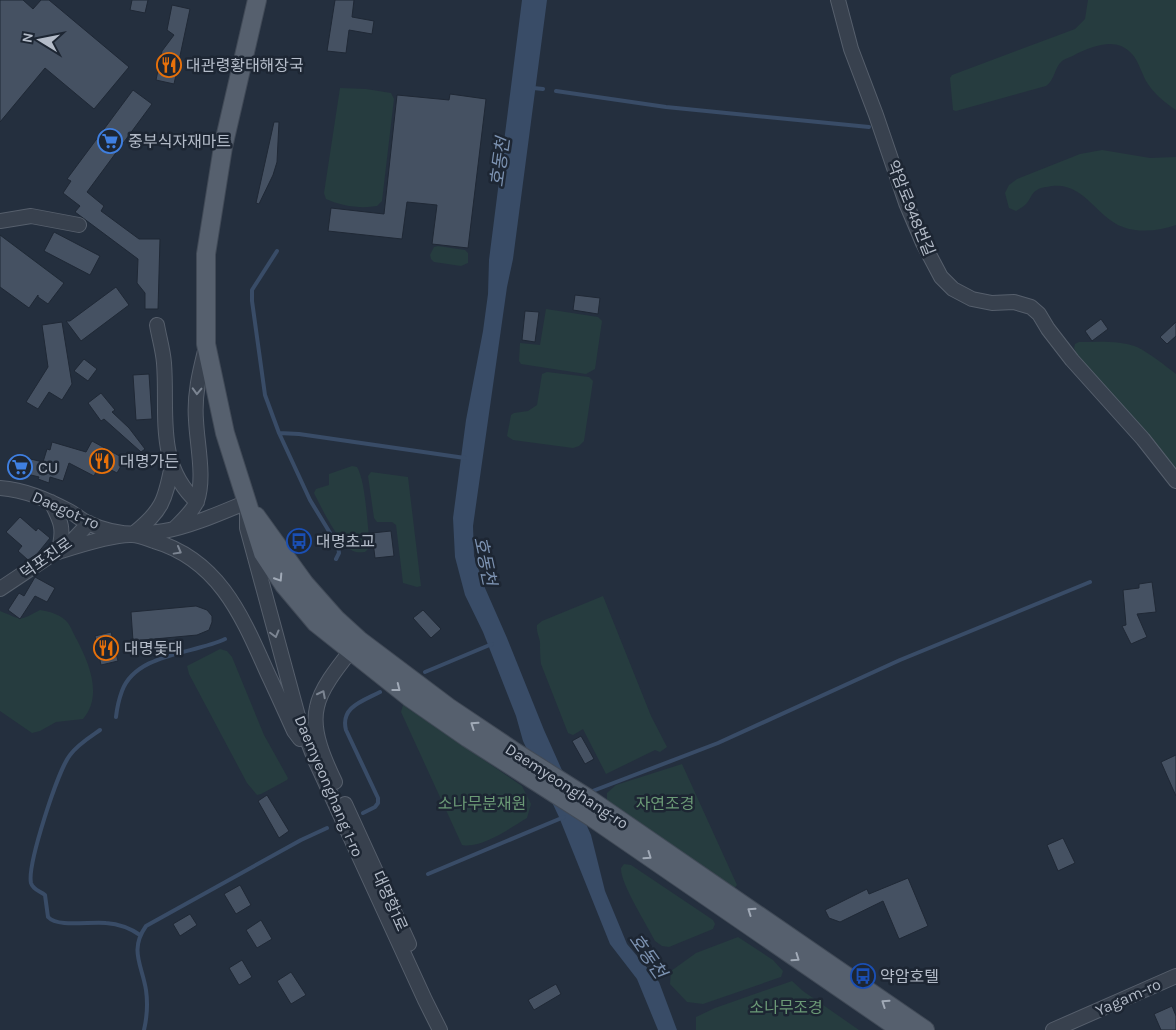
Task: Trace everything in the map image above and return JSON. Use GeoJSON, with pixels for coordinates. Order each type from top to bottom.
{"type":"FeatureCollection","features":[{"type":"Feature","properties":{"kind":"main road","name":"Daemyeonghang-ro"},"geometry":{"type":"LineString","coordinates":[[256,0],[224,148],[206,254],[206,344],[224,433],[246,502],[305,584],[336,618],[355,646],[409,697],[523,774],[593,818],[901,1030]]}},
{"type":"Feature","properties":{"kind":"main road","name":"Daemyeonghang-ro"},"geometry":{"type":"LineString","coordinates":[[355,646],[586,797],[925,1030]]}},
{"type":"Feature","properties":{"kind":"street","name":"약암로948번길"},"geometry":{"type":"LineString","coordinates":[[838,0],[851,49],[906,203],[923,243],[941,277],[953,289],[972,299],[992,303],[1014,302],[1035,310],[1077,366],[1143,439],[1176,481]]}},
{"type":"Feature","properties":{"kind":"street"},"geometry":{"type":"LineString","coordinates":[[0,221],[30,216],[79,225]]}},
{"type":"Feature","properties":{"kind":"street"},"geometry":{"type":"LineString","coordinates":[[157,325],[164,361],[166,440],[172,465],[179,481],[186,492],[197,502]]}},
{"type":"Feature","properties":{"kind":"street"},"geometry":{"type":"LineString","coordinates":[[173,530],[197,502],[199,458],[196,418],[197,384],[206,344]]}},
{"type":"Feature","properties":{"kind":"street"},"geometry":{"type":"LineString","coordinates":[[132,535],[147,523],[162,506],[172,465]]}},
{"type":"Feature","properties":{"kind":"street","name":"Daegot-ro"},"geometry":{"type":"LineString","coordinates":[[0,488],[17,490],[41,497],[89,523],[132,535],[173,530],[246,502]]}},
{"type":"Feature","properties":{"kind":"street"},"geometry":{"type":"LineString","coordinates":[[51,502],[62,529],[62,540],[58,552]]}},
{"type":"Feature","properties":{"kind":"street","name":"Daemyeonghang 1-ro"},"geometry":{"type":"LineString","coordinates":[[246,502],[246,528],[298,716],[315,760],[440,1030]]}},
{"type":"Feature","properties":{"kind":"street","name":"덕포진로"},"geometry":{"type":"LineString","coordinates":[[0,589],[58,552],[72,541],[89,523]]}},
{"type":"Feature","properties":{"kind":"street"},"geometry":{"type":"LineString","coordinates":[[58,552],[89,542],[132,535],[179,551],[206,570],[227,594],[246,624],[294,731],[315,760]]}},
{"type":"Feature","properties":{"kind":"street","name":"대명항1로"},"geometry":{"type":"LineString","coordinates":[[355,646],[329,682],[317,706],[315,719],[317,733],[330,772],[425,978],[444,1030]]}},
{"type":"Feature","properties":{"kind":"street","name":"Yagam-ro"},"geometry":{"type":"LineString","coordinates":[[1053,1030],[1176,976]]}},
{"type":"Feature","properties":{"kind":"green space"},"geometry":{"type":"Polygon","coordinates":[[[1088,0],[1176,0],[1176,110],[1152,89],[1132,54],[1119,45],[1105,44],[1090,48],[1064,60],[1059,64],[1051,81],[1046,86],[956,111],[953,110],[950,78],[952,75],[1075,29],[1085,19],[1088,0]]]}},
{"type":"Feature","properties":{"kind":"green space"},"geometry":{"type":"Polygon","coordinates":[[[340,88],[366,89],[391,93],[394,99],[382,201],[377,206],[358,207],[345,205],[326,199],[324,193],[340,88]]]}},
{"type":"Feature","properties":{"kind":"green space"},"geometry":{"type":"Polygon","coordinates":[[[1102,150],[1150,158],[1176,157],[1176,225],[1150,230],[1136,230],[1123,227],[1105,216],[1082,195],[1073,189],[1063,186],[1040,188],[1035,191],[1021,208],[1016,211],[1009,208],[1005,193],[1009,185],[1017,179],[1080,154],[1102,150]]]}},
{"type":"Feature","properties":{"kind":"green space"},"geometry":{"type":"Polygon","coordinates":[[[434,247],[465,250],[468,253],[468,263],[461,266],[434,262],[430,255],[434,247]]]}},
{"type":"Feature","properties":{"kind":"green space"},"geometry":{"type":"Polygon","coordinates":[[[546,309],[598,317],[602,321],[595,369],[586,374],[521,364],[519,361],[520,343],[540,345],[546,309]]]}},
{"type":"Feature","properties":{"kind":"green space"},"geometry":{"type":"Polygon","coordinates":[[[1079,342],[1116,342],[1137,347],[1176,374],[1176,474],[1077,354],[1074,348],[1075,344],[1079,342]]]}},
{"type":"Feature","properties":{"kind":"green space"},"geometry":{"type":"Polygon","coordinates":[[[547,372],[589,377],[593,381],[584,441],[579,446],[573,448],[513,440],[507,436],[511,415],[528,411],[537,405],[542,374],[547,372]]]}},
{"type":"Feature","properties":{"kind":"green space"},"geometry":{"type":"Polygon","coordinates":[[[352,466],[357,467],[364,493],[370,544],[365,552],[353,551],[342,541],[314,493],[316,489],[329,485],[329,474],[352,466]]]}},
{"type":"Feature","properties":{"kind":"green space"},"geometry":{"type":"Polygon","coordinates":[[[371,472],[408,477],[421,586],[417,587],[403,583],[396,525],[392,522],[377,522],[374,518],[368,476],[371,472]]]}},
{"type":"Feature","properties":{"kind":"green space"},"geometry":{"type":"Polygon","coordinates":[[[603,596],[651,716],[667,747],[660,752],[655,750],[606,774],[583,729],[573,735],[568,733],[541,664],[540,642],[537,631],[537,625],[542,621],[603,596]]]}},
{"type":"Feature","properties":{"kind":"green space"},"geometry":{"type":"Polygon","coordinates":[[[40,610],[59,615],[69,625],[86,659],[93,690],[89,710],[83,719],[56,722],[40,731],[32,733],[0,711],[0,611],[17,618],[23,618],[40,610]]]}},
{"type":"Feature","properties":{"kind":"green space"},"geometry":{"type":"Polygon","coordinates":[[[220,649],[227,651],[232,657],[264,735],[288,778],[261,794],[257,795],[247,783],[189,674],[187,666],[220,649]]]}},
{"type":"Feature","properties":{"kind":"green space","name":"소나무분재원"},"geometry":{"type":"Polygon","coordinates":[[[403,705],[522,786],[531,804],[527,818],[487,841],[478,844],[462,845],[401,712],[403,705]]]}},
{"type":"Feature","properties":{"kind":"green space","name":"자연조경"},"geometry":{"type":"Polygon","coordinates":[[[682,764],[737,885],[733,890],[612,806],[607,800],[607,793],[616,785],[682,764]]]}},
{"type":"Feature","properties":{"kind":"green space"},"geometry":{"type":"Polygon","coordinates":[[[624,864],[631,865],[713,920],[715,924],[713,929],[669,947],[662,946],[655,941],[625,883],[621,868],[624,864]]]}},
{"type":"Feature","properties":{"kind":"green space","name":"소나무조경"},"geometry":{"type":"Polygon","coordinates":[[[738,937],[773,960],[783,971],[781,977],[703,1004],[687,1002],[670,984],[671,971],[696,953],[738,937]]]}},
{"type":"Feature","properties":{"kind":"green space","name":"소나무조경"},"geometry":{"type":"Polygon","coordinates":[[[792,981],[803,991],[859,1030],[696,1030],[696,1017],[715,1008],[792,981]]]}},
{"type":"Feature","properties":{"kind":"water"},"geometry":{"type":"Polygon","coordinates":[[[522,0],[547,0],[513,259],[507,287],[473,526],[474,556],[485,588],[544,730],[591,835],[605,891],[627,944],[659,982],[677,1030],[658,1030],[637,979],[610,944],[559,817],[523,741],[516,716],[483,632],[465,595],[455,557],[453,518],[466,420],[488,294],[489,260],[522,0]]]}},
{"type":"Feature","properties":{"kind":"building"},"geometry":{"type":"Polygon","coordinates":[[[0,0],[23,0],[33,9],[41,0],[49,0],[129,67],[94,109],[45,68],[0,122],[0,0]]]}},
{"type":"Feature","properties":{"kind":"building"},"geometry":{"type":"Polygon","coordinates":[[[132,0],[148,0],[145,13],[130,10],[132,0]]]}},
{"type":"Feature","properties":{"kind":"building"},"geometry":{"type":"Polygon","coordinates":[[[335,0],[354,0],[352,17],[374,21],[372,34],[349,30],[346,53],[327,51],[335,0]]]}},
{"type":"Feature","properties":{"kind":"building"},"geometry":{"type":"Polygon","coordinates":[[[172,5],[190,9],[174,84],[156,80],[162,51],[174,35],[167,30],[172,5]]]}},
{"type":"Feature","properties":{"kind":"building"},"geometry":{"type":"Polygon","coordinates":[[[133,90],[152,104],[87,192],[104,206],[101,211],[139,239],[160,239],[158,309],[145,309],[145,293],[137,283],[138,259],[75,212],[80,206],[63,193],[71,181],[67,179],[133,90]]]}},
{"type":"Feature","properties":{"kind":"building"},"geometry":{"type":"Polygon","coordinates":[[[450,94],[486,99],[468,248],[432,244],[437,205],[407,202],[402,239],[328,231],[331,208],[384,214],[397,95],[449,100],[450,94]]]}},
{"type":"Feature","properties":{"kind":"building"},"geometry":{"type":"Polygon","coordinates":[[[274,122],[279,122],[277,162],[259,204],[256,203],[274,122]]]}},
{"type":"Feature","properties":{"kind":"building"},"geometry":{"type":"Polygon","coordinates":[[[54,232],[100,256],[90,275],[44,251],[54,232]]]}},
{"type":"Feature","properties":{"kind":"building"},"geometry":{"type":"Polygon","coordinates":[[[0,235],[64,283],[48,304],[38,295],[29,308],[0,287],[0,235]]]}},
{"type":"Feature","properties":{"kind":"building"},"geometry":{"type":"Polygon","coordinates":[[[116,287],[129,305],[81,341],[66,321],[70,321],[116,287]]]}},
{"type":"Feature","properties":{"kind":"building"},"geometry":{"type":"Polygon","coordinates":[[[575,295],[600,298],[598,314],[573,310],[575,295]]]}},
{"type":"Feature","properties":{"kind":"building"},"geometry":{"type":"Polygon","coordinates":[[[525,311],[539,312],[535,342],[522,340],[525,311]]]}},
{"type":"Feature","properties":{"kind":"building"},"geometry":{"type":"Polygon","coordinates":[[[1101,319],[1108,329],[1092,341],[1085,331],[1101,319]]]}},
{"type":"Feature","properties":{"kind":"building"},"geometry":{"type":"Polygon","coordinates":[[[62,322],[72,384],[62,400],[49,392],[38,409],[26,402],[48,367],[42,325],[62,322]]]}},
{"type":"Feature","properties":{"kind":"building"},"geometry":{"type":"Polygon","coordinates":[[[1176,322],[1176,336],[1167,344],[1160,337],[1176,322]]]}},
{"type":"Feature","properties":{"kind":"building"},"geometry":{"type":"Polygon","coordinates":[[[84,359],[97,369],[88,381],[74,371],[84,359]]]}},
{"type":"Feature","properties":{"kind":"building"},"geometry":{"type":"Polygon","coordinates":[[[149,374],[152,419],[136,420],[133,375],[149,374]]]}},
{"type":"Feature","properties":{"kind":"building"},"geometry":{"type":"Polygon","coordinates":[[[101,393],[115,410],[112,412],[129,428],[145,449],[141,452],[104,419],[101,421],[88,403],[101,393]]]}},
{"type":"Feature","properties":{"kind":"building"},"geometry":{"type":"Polygon","coordinates":[[[92,441],[125,459],[117,473],[100,464],[94,476],[69,463],[63,481],[50,477],[49,483],[38,479],[39,477],[19,472],[22,457],[43,462],[47,449],[50,450],[52,442],[86,452],[92,441]]]}},
{"type":"Feature","properties":{"kind":"building"},"geometry":{"type":"Polygon","coordinates":[[[20,517],[36,531],[38,528],[50,538],[37,554],[28,560],[18,551],[22,546],[6,532],[20,517]]]}},
{"type":"Feature","properties":{"kind":"building"},"geometry":{"type":"Polygon","coordinates":[[[391,531],[394,556],[375,558],[372,533],[391,531]]]}},
{"type":"Feature","properties":{"kind":"building"},"geometry":{"type":"Polygon","coordinates":[[[35,577],[55,588],[47,602],[35,596],[20,619],[8,610],[19,593],[24,596],[35,577]]]}},
{"type":"Feature","properties":{"kind":"building"},"geometry":{"type":"Polygon","coordinates":[[[1152,582],[1156,612],[1137,614],[1147,637],[1131,644],[1122,626],[1126,625],[1123,590],[1139,588],[1139,584],[1152,582]]]}},
{"type":"Feature","properties":{"kind":"building"},"geometry":{"type":"Polygon","coordinates":[[[196,606],[207,610],[212,616],[209,630],[197,635],[133,641],[131,612],[196,606]]]}},
{"type":"Feature","properties":{"kind":"building"},"geometry":{"type":"Polygon","coordinates":[[[423,610],[441,629],[431,638],[413,618],[423,610]]]}},
{"type":"Feature","properties":{"kind":"building","name":"대명돛대"},"geometry":{"type":"Polygon","coordinates":[[[111,632],[118,661],[101,665],[95,636],[111,632]]]}},
{"type":"Feature","properties":{"kind":"building"},"geometry":{"type":"Polygon","coordinates":[[[581,736],[594,759],[585,764],[572,741],[581,736]]]}},
{"type":"Feature","properties":{"kind":"building"},"geometry":{"type":"Polygon","coordinates":[[[1176,755],[1176,796],[1161,762],[1176,755]]]}},
{"type":"Feature","properties":{"kind":"building"},"geometry":{"type":"Polygon","coordinates":[[[267,795],[289,831],[279,838],[258,801],[267,795]]]}},
{"type":"Feature","properties":{"kind":"building"},"geometry":{"type":"Polygon","coordinates":[[[1063,838],[1075,863],[1058,871],[1047,845],[1063,838]]]}},
{"type":"Feature","properties":{"kind":"building"},"geometry":{"type":"Polygon","coordinates":[[[908,878],[928,926],[899,939],[883,901],[840,922],[829,918],[825,910],[867,889],[869,894],[908,878]]]}},
{"type":"Feature","properties":{"kind":"building"},"geometry":{"type":"Polygon","coordinates":[[[240,885],[251,905],[236,914],[224,894],[240,885]]]}},
{"type":"Feature","properties":{"kind":"building"},"geometry":{"type":"Polygon","coordinates":[[[190,914],[197,925],[180,936],[173,924],[190,914]]]}},
{"type":"Feature","properties":{"kind":"building"},"geometry":{"type":"Polygon","coordinates":[[[261,920],[272,939],[257,948],[246,930],[261,920]]]}},
{"type":"Feature","properties":{"kind":"building"},"geometry":{"type":"Polygon","coordinates":[[[242,960],[252,977],[239,985],[229,968],[242,960]]]}},
{"type":"Feature","properties":{"kind":"building"},"geometry":{"type":"Polygon","coordinates":[[[291,972],[306,995],[291,1004],[277,981],[291,972]]]}},
{"type":"Feature","properties":{"kind":"building"},"geometry":{"type":"Polygon","coordinates":[[[556,984],[561,994],[534,1010],[528,1000],[556,984]]]}},
{"type":"Feature","properties":{"kind":"building"},"geometry":{"type":"Polygon","coordinates":[[[1172,1006],[1176,1016],[1176,1030],[1161,1030],[1154,1014],[1172,1006]]]}},
{"type":"Feature","properties":{"kind":"waterway"},"geometry":{"type":"LineString","coordinates":[[533,88],[543,89]]}},
{"type":"Feature","properties":{"kind":"waterway"},"geometry":{"type":"LineString","coordinates":[[556,91],[666,107],[869,127]]}},
{"type":"Feature","properties":{"kind":"waterway"},"geometry":{"type":"LineString","coordinates":[[277,251],[252,290],[252,301],[265,395],[279,433],[299,434],[465,458]]}},
{"type":"Feature","properties":{"kind":"waterway"},"geometry":{"type":"LineString","coordinates":[[279,433],[310,500],[338,546],[339,553],[336,559]]}},
{"type":"Feature","properties":{"kind":"waterway"},"geometry":{"type":"LineString","coordinates":[[590,792],[718,743],[900,660],[1090,582]]}},
{"type":"Feature","properties":{"kind":"waterway"},"geometry":{"type":"LineString","coordinates":[[116,717],[122,691],[129,678],[140,669],[167,656],[225,639]]}},
{"type":"Feature","properties":{"kind":"waterway"},"geometry":{"type":"LineString","coordinates":[[425,672],[492,644]]}},
{"type":"Feature","properties":{"kind":"waterway"},"geometry":{"type":"LineString","coordinates":[[363,813],[375,807],[378,803],[378,798],[346,730],[345,722],[346,716],[354,706],[380,692]]}},
{"type":"Feature","properties":{"kind":"waterway"},"geometry":{"type":"LineString","coordinates":[[100,730],[84,741],[70,755],[58,779],[38,839],[31,873],[31,883],[35,889],[45,895],[48,917],[53,920],[67,923],[111,924],[132,930],[140,935]]}},
{"type":"Feature","properties":{"kind":"waterway"},"geometry":{"type":"LineString","coordinates":[[428,874],[564,817]]}},
{"type":"Feature","properties":{"kind":"waterway"},"geometry":{"type":"LineString","coordinates":[[144,1030],[147,995],[137,950],[138,943],[146,926],[301,840],[327,828]]}},
{"type":"Feature","properties":{"kind":"place","name":"대관령황태해장국"},"geometry":{"type":"Point","coordinates":[169,65]}},
{"type":"Feature","properties":{"kind":"place","name":"중부식자재마트"},"geometry":{"type":"Point","coordinates":[110,141]}},
{"type":"Feature","properties":{"kind":"place","name":"대명가든"},"geometry":{"type":"Point","coordinates":[102,461]}},
{"type":"Feature","properties":{"kind":"place","name":"CU"},"geometry":{"type":"Point","coordinates":[20,467]}},
{"type":"Feature","properties":{"kind":"place","name":"대명초교"},"geometry":{"type":"Point","coordinates":[299,541]}},
{"type":"Feature","properties":{"kind":"place","name":"대명돛대"},"geometry":{"type":"Point","coordinates":[106,648]}},
{"type":"Feature","properties":{"kind":"place","name":"약암호텔"},"geometry":{"type":"Point","coordinates":[863,976]}},
{"type":"Feature","properties":{"kind":"water label","name":"호동천"},"geometry":{"type":"Point","coordinates":[500,162]}},
{"type":"Feature","properties":{"kind":"water label","name":"호동천"},"geometry":{"type":"Point","coordinates":[485,561]}},
{"type":"Feature","properties":{"kind":"water label","name":"호동천"},"geometry":{"type":"Point","coordinates":[648,956]}}]}
